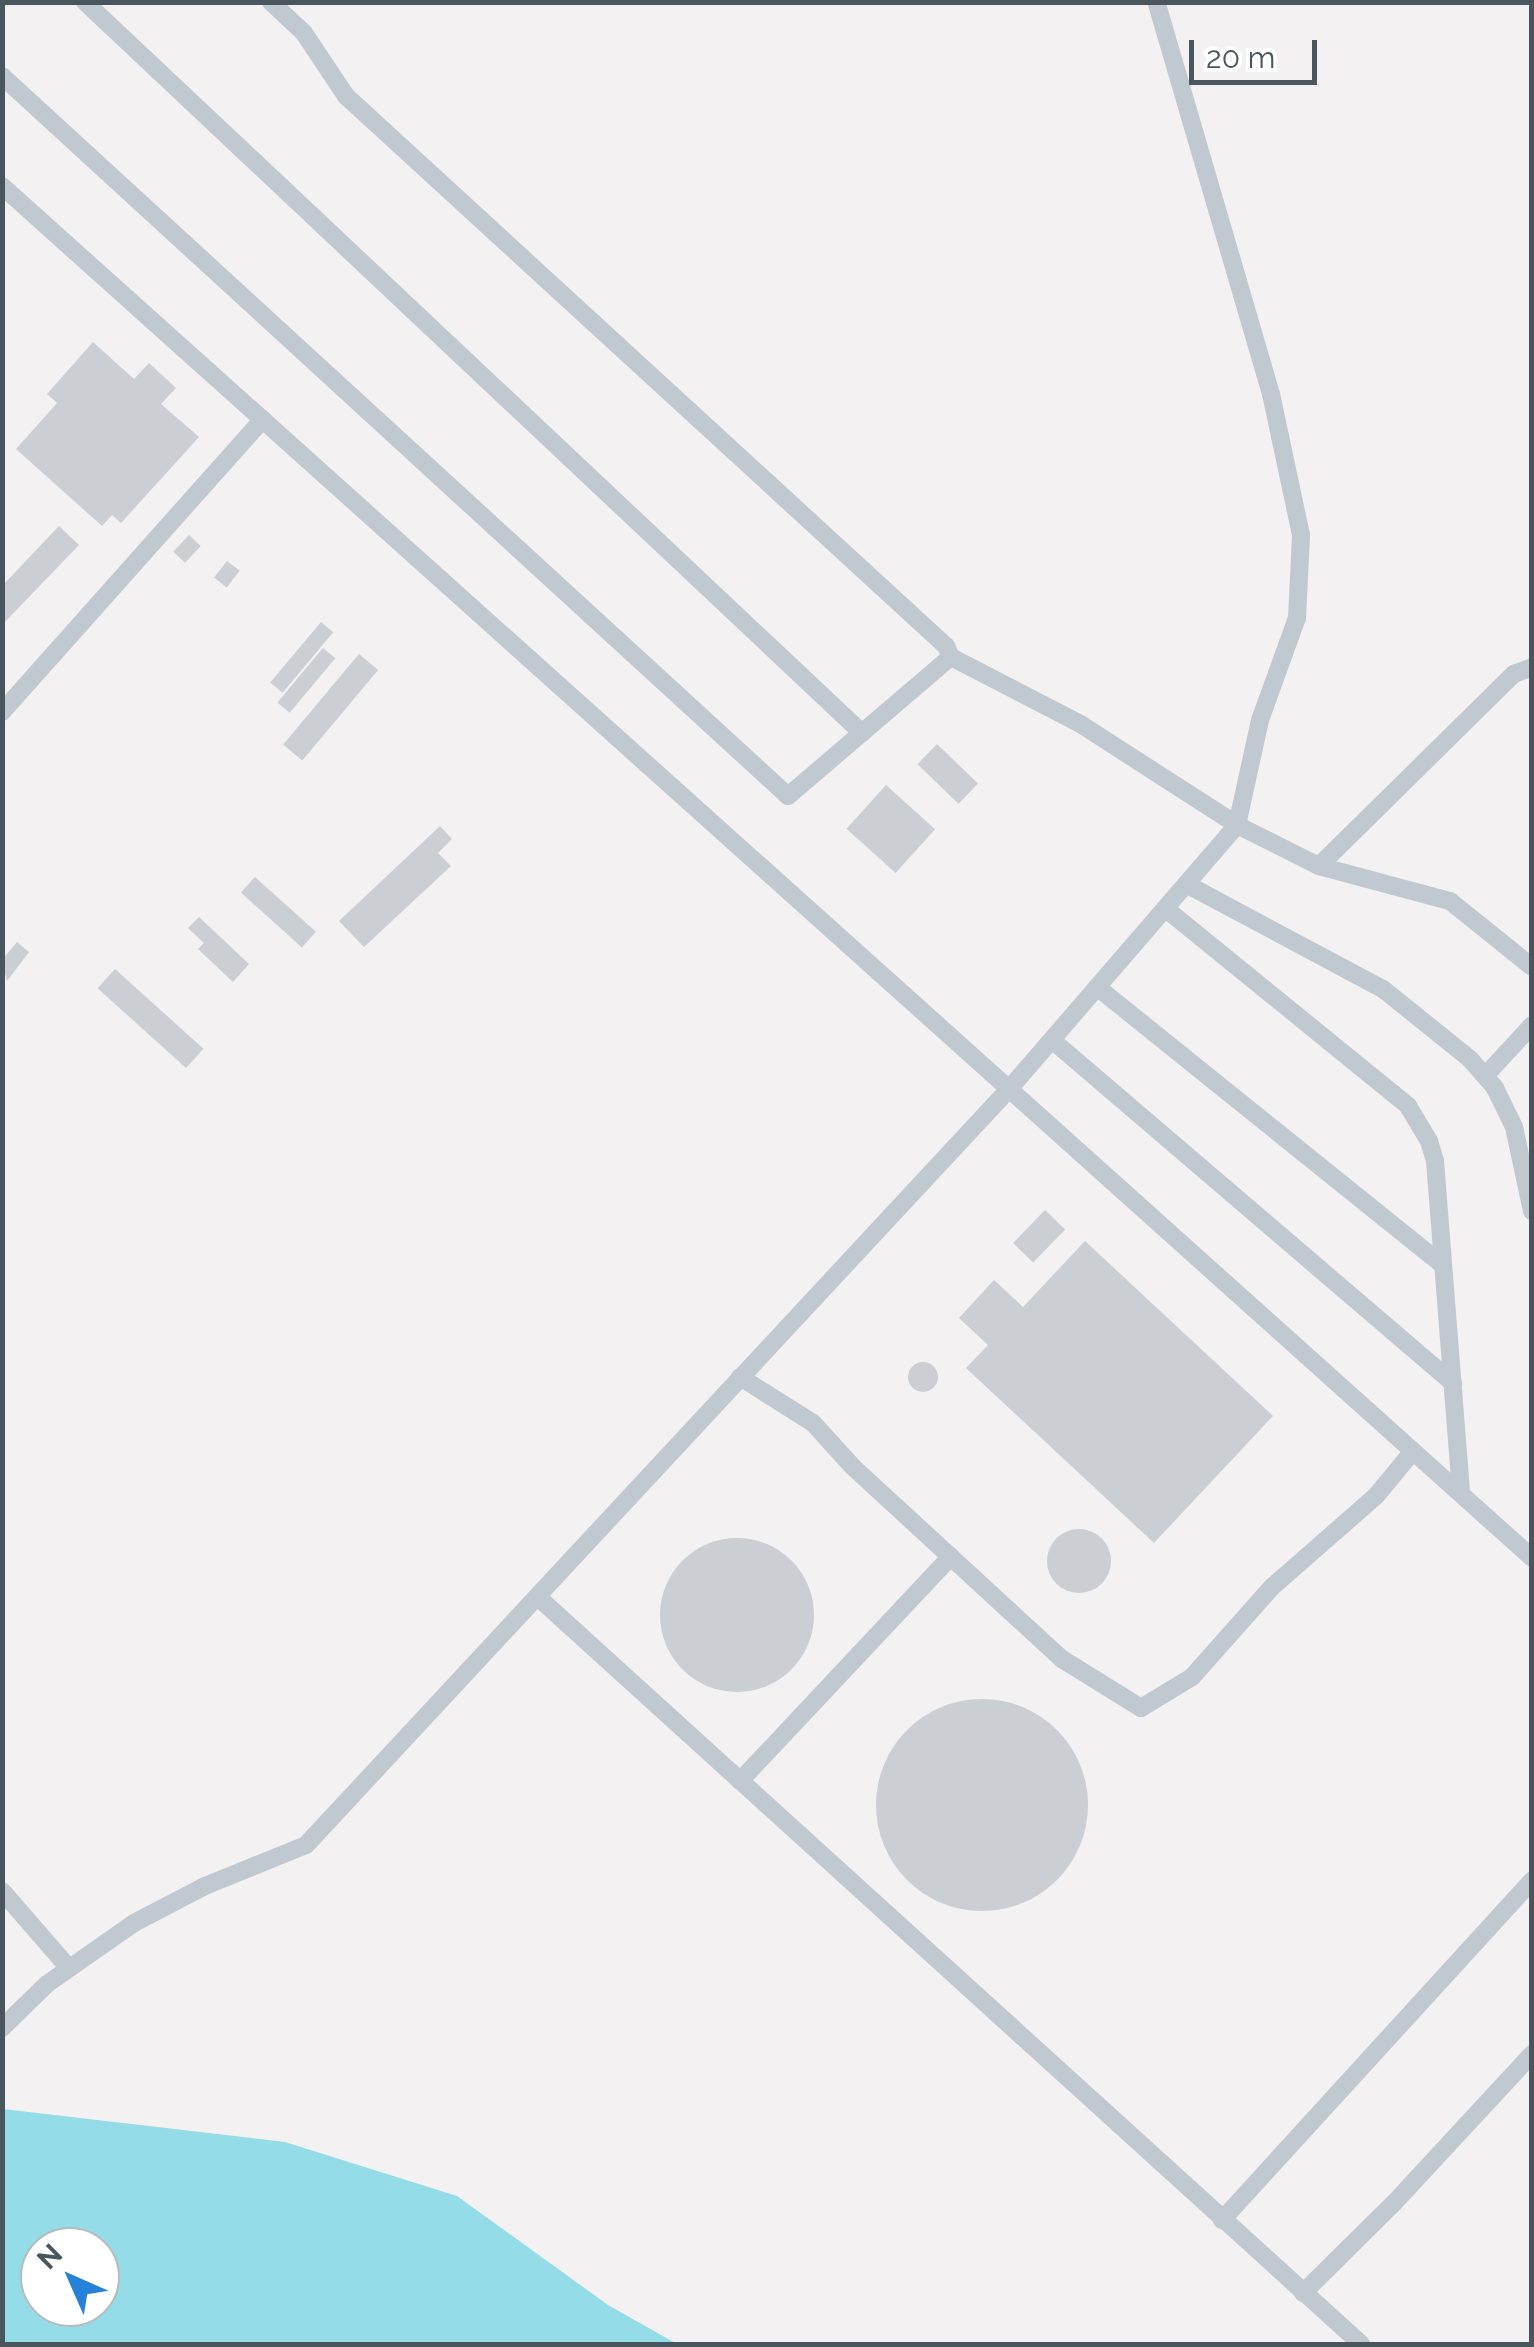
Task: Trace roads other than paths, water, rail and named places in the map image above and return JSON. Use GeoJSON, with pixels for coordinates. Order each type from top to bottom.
{"type":"FeatureCollection","features":[{"type":"Feature","properties":{"kind":"lane"},"geometry":{"type":"LineString","coordinates":[[85,2],[862,733]]}},
{"type":"Feature","properties":{"kind":"lane"},"geometry":{"type":"LineString","coordinates":[[270,2],[304,33],[346,96],[931,633],[951,657],[1082,724],[1238,825],[1319,866],[1450,901],[1532,967]]}},
{"type":"Feature","properties":{"kind":"lane"},"geometry":{"type":"LineString","coordinates":[[2,2028],[69,1968],[134,1923],[205,1886],[306,1845],[540,1599],[1010,1088],[1238,825],[1260,720],[1297,618],[1300,535],[1271,394],[1156,2]]}},
{"type":"Feature","properties":{"kind":"lane"},"geometry":{"type":"LineString","coordinates":[[2,76],[788,796],[951,657]]}},
{"type":"Feature","properties":{"kind":"lane"},"geometry":{"type":"LineString","coordinates":[[2,186],[1532,1558]]}},
{"type":"Feature","properties":{"kind":"lane"},"geometry":{"type":"LineString","coordinates":[[2,712],[263,420]]}},
{"type":"Feature","properties":{"kind":"lane"},"geometry":{"type":"LineString","coordinates":[[1319,866],[1514,674],[1532,666]]}},
{"type":"Feature","properties":{"kind":"lane"},"geometry":{"type":"LineString","coordinates":[[1186,884],[1383,989],[1470,1059],[1485,1076],[1514,1127],[1532,1211]]}},
{"type":"Feature","properties":{"kind":"lane"},"geometry":{"type":"LineString","coordinates":[[1166,909],[1408,1106],[1429,1141],[1435,1161],[1461,1494]]}},
{"type":"Feature","properties":{"kind":"lane"},"geometry":{"type":"LineString","coordinates":[[1098,987],[1443,1265]]}},
{"type":"Feature","properties":{"kind":"lane"},"geometry":{"type":"LineString","coordinates":[[1485,1076],[1532,1025]]}},
{"type":"Feature","properties":{"kind":"lane"},"geometry":{"type":"LineString","coordinates":[[1052,1040],[1452,1384]]}},
{"type":"Feature","properties":{"kind":"lane"},"geometry":{"type":"LineString","coordinates":[[740,1378],[813,1423],[1062,1659],[1141,1708],[1192,1677],[1272,1587],[1376,1496],[1413,1451]]}},
{"type":"Feature","properties":{"kind":"lane"},"geometry":{"type":"LineString","coordinates":[[740,1781],[950,1556]]}},
{"type":"Feature","properties":{"kind":"lane"},"geometry":{"type":"LineString","coordinates":[[540,1599],[1361,2344]]}},
{"type":"Feature","properties":{"kind":"lane"},"geometry":{"type":"LineString","coordinates":[[1222,2220],[1532,1880]]}},
{"type":"Feature","properties":{"kind":"lane"},"geometry":{"type":"LineString","coordinates":[[2,1891],[69,1968]]}},
{"type":"Feature","properties":{"kind":"lane"},"geometry":{"type":"LineString","coordinates":[[1303,2293],[1394,2203],[1532,2054]]}},
{"type":"Feature","properties":{"kind":"water"},"geometry":{"type":"Polygon","coordinates":[[[3,2109],[285,2142],[457,2196],[608,2305],[677,2344],[3,2344],[3,2109]]]}}]}
